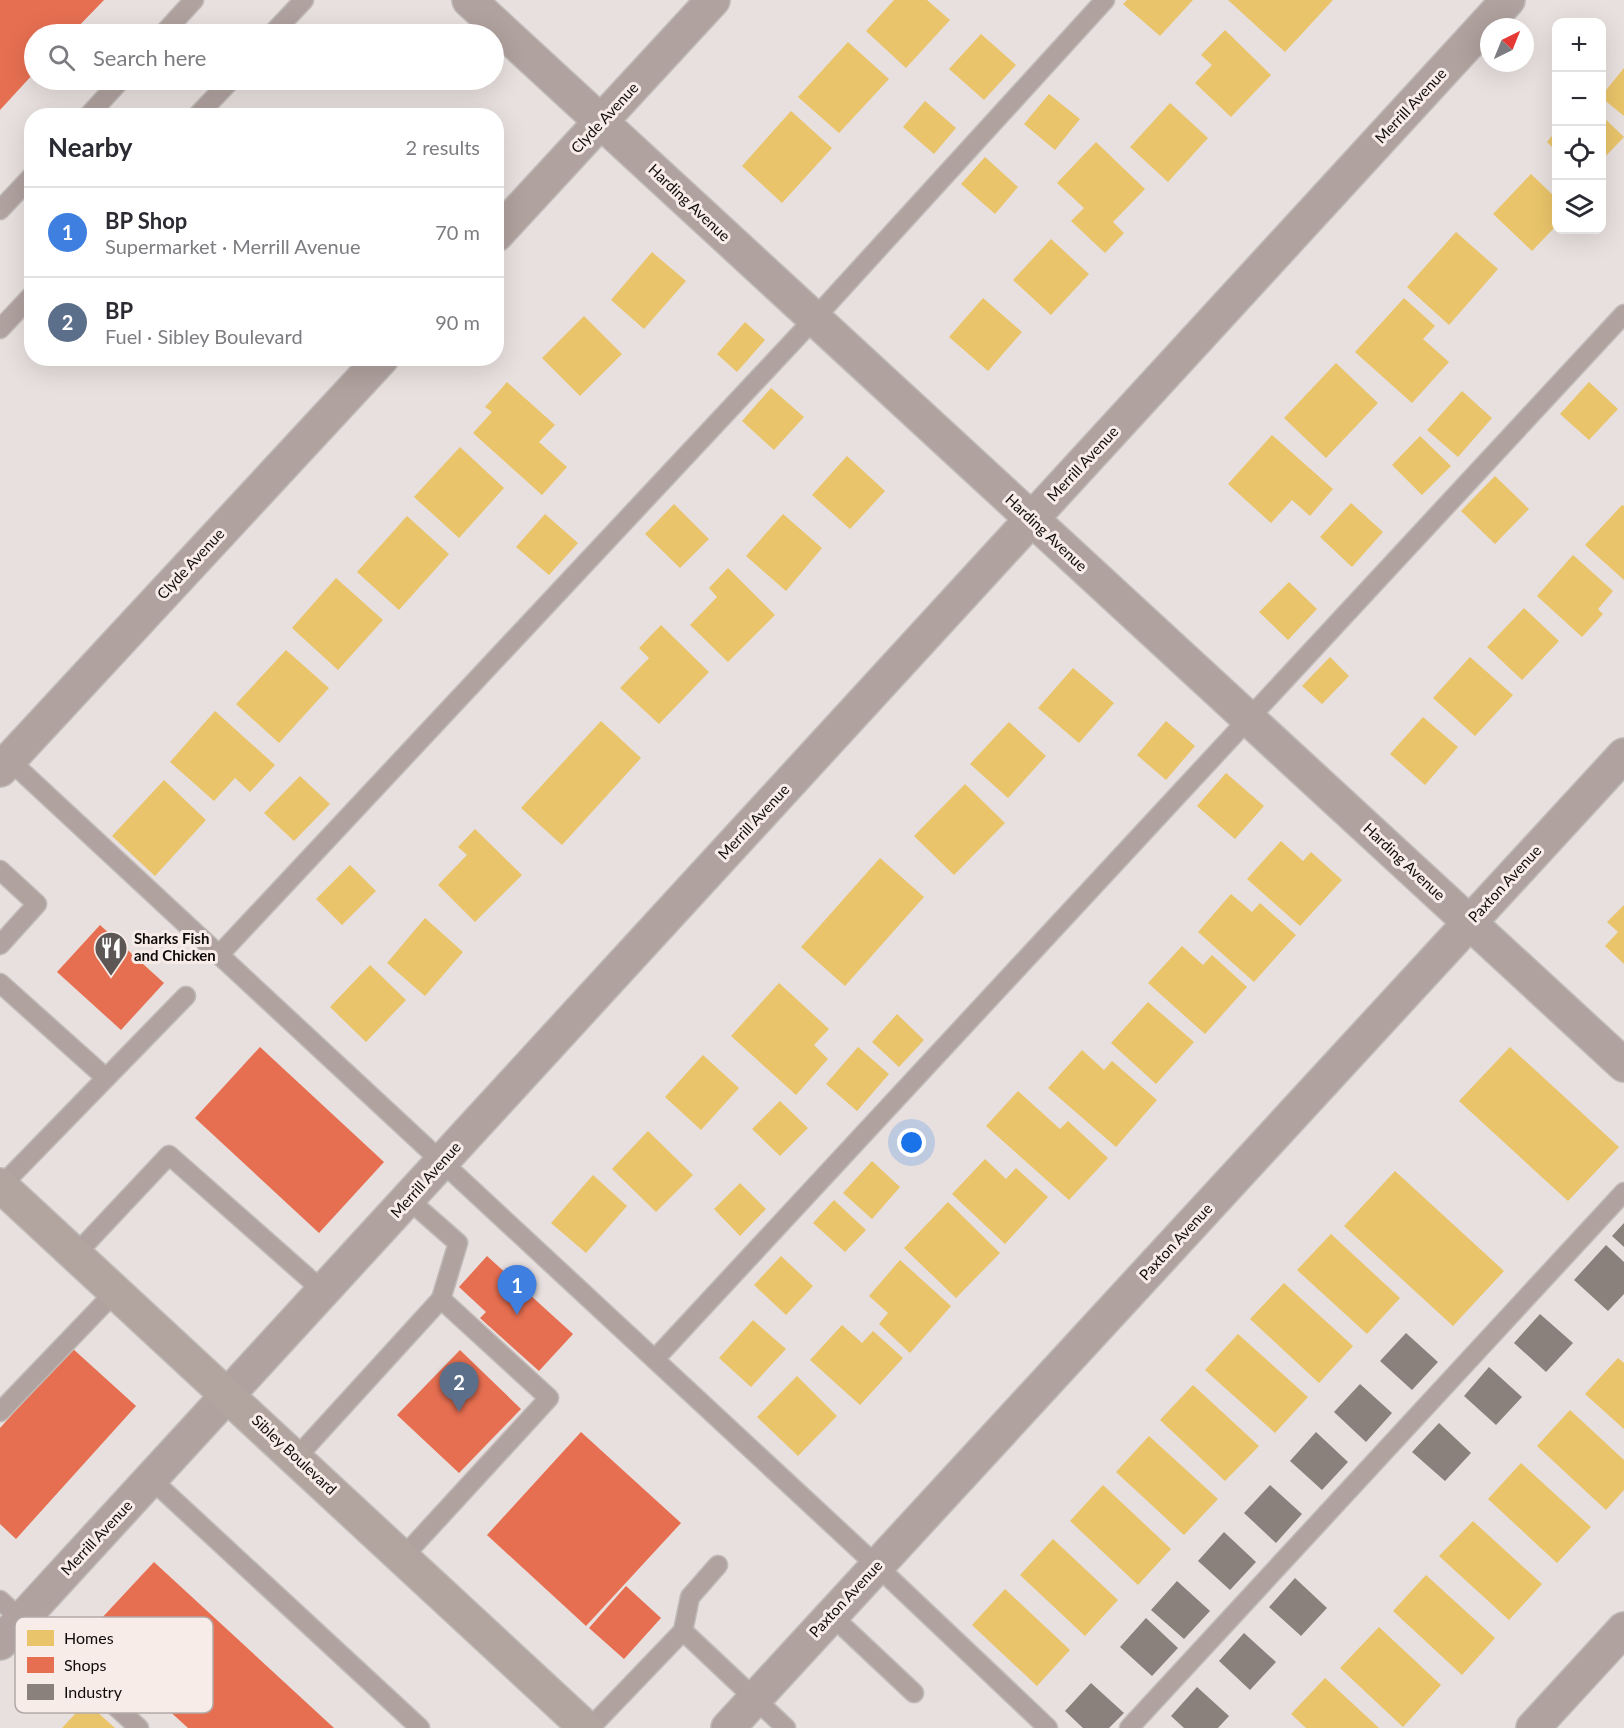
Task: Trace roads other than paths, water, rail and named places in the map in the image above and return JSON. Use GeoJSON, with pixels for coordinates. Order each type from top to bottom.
{"type":"FeatureCollection","features":[{"type":"Feature","properties":{"kind":"main road","name":"Sibley Boulevard"},"geometry":{"type":"LineString","coordinates":[[1,1185],[585,1728]]}},
{"type":"Feature","properties":{"kind":"street","name":"Harding Avenue"},"geometry":{"type":"LineString","coordinates":[[469,0],[495,24]]}},
{"type":"Feature","properties":{"kind":"street","name":"Clyde Avenue"},"geometry":{"type":"LineString","coordinates":[[504,226],[713,0]]}},
{"type":"Feature","properties":{"kind":"street","name":"Merrill Avenue"},"geometry":{"type":"LineString","coordinates":[[0,1643],[11,1610],[151,1479],[1508,0]]}},
{"type":"Feature","properties":{"kind":"street","name":"Harding Avenue"},"geometry":{"type":"LineString","coordinates":[[504,32],[1624,1065]]}},
{"type":"Feature","properties":{"kind":"street","name":"Clyde Avenue"},"geometry":{"type":"LineString","coordinates":[[3,760],[374,366]]}},
{"type":"Feature","properties":{"kind":"street","name":"Paxton Avenue"},"geometry":{"type":"LineString","coordinates":[[728,1728],[1624,755]]}},
{"type":"Feature","properties":{"kind":"street"},"geometry":{"type":"LineString","coordinates":[[1533,1728],[1624,1629]]}},
{"type":"Feature","properties":{"kind":"lane"},"geometry":{"type":"LineString","coordinates":[[172,24],[195,0]]}},
{"type":"Feature","properties":{"kind":"lane"},"geometry":{"type":"LineString","coordinates":[[281,24],[304,0]]}},
{"type":"Feature","properties":{"kind":"lane"},"geometry":{"type":"LineString","coordinates":[[219,955],[814,319],[1105,0]]}},
{"type":"Feature","properties":{"kind":"lane"},"geometry":{"type":"LineString","coordinates":[[95,108],[112,90]]}},
{"type":"Feature","properties":{"kind":"lane"},"geometry":{"type":"LineString","coordinates":[[205,108],[222,90]]}},
{"type":"Feature","properties":{"kind":"lane"},"geometry":{"type":"LineString","coordinates":[[0,210],[24,184]]}},
{"type":"Feature","properties":{"kind":"lane"},"geometry":{"type":"LineString","coordinates":[[0,329],[24,304]]}},
{"type":"Feature","properties":{"kind":"lane"},"geometry":{"type":"LineString","coordinates":[[654,1359],[1624,314]]}},
{"type":"Feature","properties":{"kind":"lane"},"geometry":{"type":"LineString","coordinates":[[3,760],[219,955],[877,1566],[1048,1728]]}},
{"type":"Feature","properties":{"kind":"lane"},"geometry":{"type":"LineString","coordinates":[[0,870],[37,904],[0,945]]}},
{"type":"Feature","properties":{"kind":"lane"},"geometry":{"type":"LineString","coordinates":[[0,983],[106,1078]]}},
{"type":"Feature","properties":{"kind":"lane"},"geometry":{"type":"LineString","coordinates":[[1,1185],[186,996]]}},
{"type":"Feature","properties":{"kind":"lane"},"geometry":{"type":"LineString","coordinates":[[76,1254],[169,1155],[323,1291]]}},
{"type":"Feature","properties":{"kind":"lane"},"geometry":{"type":"LineString","coordinates":[[1129,1728],[1624,1192]]}},
{"type":"Feature","properties":{"kind":"lane"},"geometry":{"type":"LineString","coordinates":[[296,1458],[441,1299],[458,1243],[408,1199]]}},
{"type":"Feature","properties":{"kind":"lane"},"geometry":{"type":"LineString","coordinates":[[0,1412],[116,1291]]}},
{"type":"Feature","properties":{"kind":"lane"},"geometry":{"type":"LineString","coordinates":[[403,1557],[549,1398],[441,1299]]}},
{"type":"Feature","properties":{"kind":"lane"},"geometry":{"type":"LineString","coordinates":[[151,1479],[420,1728]]}},
{"type":"Feature","properties":{"kind":"lane"},"geometry":{"type":"LineString","coordinates":[[590,1728],[682,1630],[690,1597],[718,1565]]}},
{"type":"Feature","properties":{"kind":"lane"},"geometry":{"type":"LineString","coordinates":[[831,1615],[914,1693]]}},
{"type":"Feature","properties":{"kind":"lane"},"geometry":{"type":"LineString","coordinates":[[682,1630],[786,1728]]}},
{"type":"Feature","properties":{"kind":"lane"},"geometry":{"type":"LineString","coordinates":[[123,1713],[139,1728]]}},
{"type":"Feature","properties":{"kind":"place","name":"Sharks Fish and Chicken"},"geometry":{"type":"Point","coordinates":[111,977]}},
{"type":"Feature","properties":{"kind":"place","name":"BP Shop"},"geometry":{"type":"Point","coordinates":[517,1315]}},
{"type":"Feature","properties":{"kind":"place","name":"BP"},"geometry":{"type":"Point","coordinates":[459,1412]}}]}
